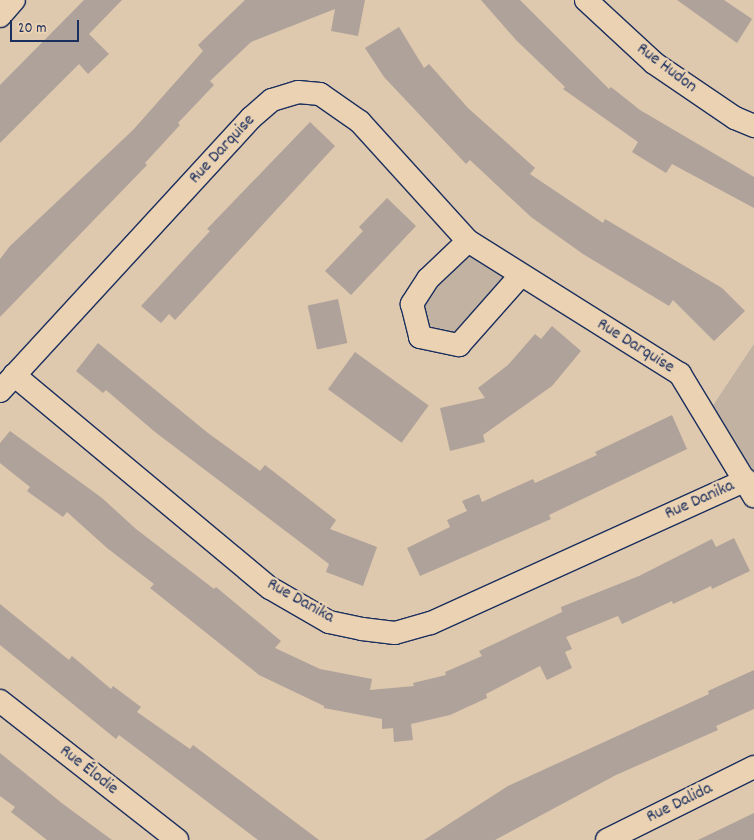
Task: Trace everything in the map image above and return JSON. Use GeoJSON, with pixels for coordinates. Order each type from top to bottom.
{"type":"FeatureCollection","features":[{"type":"Feature","properties":{"kind":"street"},"geometry":{"type":"LineString","coordinates":[[0,16],[14,0]]}},
{"type":"Feature","properties":{"kind":"street","name":"Rue Hudon"},"geometry":{"type":"LineString","coordinates":[[586,0],[654,64],[735,118],[754,126]]}},
{"type":"Feature","properties":{"kind":"street","name":"Rue Darquise"},"geometry":{"type":"LineString","coordinates":[[7,383],[251,118],[272,100],[298,92],[320,94],[360,122],[468,240],[520,276],[680,374],[750,488]]}},
{"type":"Feature","properties":{"kind":"street"},"geometry":{"type":"LineString","coordinates":[[468,240],[428,279],[412,304],[420,336],[459,345],[520,276]]}},
{"type":"Feature","properties":{"kind":"street","name":"Rue Danika"},"geometry":{"type":"LineString","coordinates":[[7,383],[270,588],[329,622],[362,629],[395,633],[431,623],[750,488]]}},
{"type":"Feature","properties":{"kind":"street","name":"Rue Élodie"},"geometry":{"type":"LineString","coordinates":[[0,701],[177,840]]}},
{"type":"Feature","properties":{"kind":"street","name":"Rue Dalida"},"geometry":{"type":"LineString","coordinates":[[607,840],[754,767]]}},
{"type":"Feature","properties":{"kind":"shaded area"},"geometry":{"type":"Polygon","coordinates":[[[468,241],[520,276],[459,345],[420,337],[412,304],[468,241]]]}},
{"type":"Feature","properties":{"kind":"shaded area"},"geometry":{"type":"Polygon","coordinates":[[[754,344],[754,496],[706,416],[754,344]]]}},
{"type":"Feature","properties":{"kind":"building"},"geometry":{"type":"Polygon","coordinates":[[[84,0],[122,0],[89,34],[109,54],[88,74],[79,64],[0,143],[0,85],[84,0]]]}},
{"type":"Feature","properties":{"kind":"building"},"geometry":{"type":"Polygon","coordinates":[[[245,0],[365,0],[358,36],[331,31],[335,9],[251,42],[210,81],[214,85],[178,123],[180,125],[145,163],[147,165],[0,317],[0,259],[10,246],[133,130],[203,51],[198,45],[245,0]]]}},
{"type":"Feature","properties":{"kind":"building"},"geometry":{"type":"Polygon","coordinates":[[[481,0],[520,0],[609,89],[611,87],[640,110],[754,177],[754,208],[672,164],[666,173],[632,152],[638,142],[563,89],[565,87],[516,40],[481,0]]]}},
{"type":"Feature","properties":{"kind":"building"},"geometry":{"type":"Polygon","coordinates":[[[677,0],[724,0],[752,19],[737,43],[677,0]]]}},
{"type":"Feature","properties":{"kind":"building"},"geometry":{"type":"Polygon","coordinates":[[[399,27],[424,68],[429,64],[468,108],[535,168],[530,174],[603,223],[605,219],[722,288],[745,311],[714,341],[673,300],[669,306],[583,254],[531,217],[470,160],[466,164],[384,77],[365,48],[399,27]]]}},
{"type":"Feature","properties":{"kind":"building"},"geometry":{"type":"Polygon","coordinates":[[[310,122],[335,146],[175,320],[169,314],[161,323],[141,306],[210,231],[207,229],[310,122]]]}},
{"type":"Feature","properties":{"kind":"building"},"geometry":{"type":"Polygon","coordinates":[[[387,198],[416,226],[351,295],[325,271],[363,231],[359,227],[387,198]]]}},
{"type":"Feature","properties":{"kind":"building"},"geometry":{"type":"Polygon","coordinates":[[[338,299],[347,343],[317,349],[308,305],[338,299]]]}},
{"type":"Feature","properties":{"kind":"building"},"geometry":{"type":"Polygon","coordinates":[[[552,326],[581,351],[552,386],[483,435],[485,442],[450,451],[440,408],[485,398],[478,388],[508,365],[535,334],[541,339],[552,326]]]}},
{"type":"Feature","properties":{"kind":"building"},"geometry":{"type":"Polygon","coordinates":[[[98,343],[208,433],[260,471],[265,465],[336,520],[330,529],[377,547],[363,586],[326,572],[329,564],[155,432],[106,390],[103,393],[76,371],[98,343]]]}},
{"type":"Feature","properties":{"kind":"building"},"geometry":{"type":"Polygon","coordinates":[[[355,352],[429,405],[402,443],[328,389],[355,352]]]}},
{"type":"Feature","properties":{"kind":"building"},"geometry":{"type":"Polygon","coordinates":[[[672,415],[687,449],[549,515],[551,519],[420,576],[407,548],[450,527],[447,520],[467,511],[462,501],[479,494],[482,502],[533,479],[535,483],[597,455],[595,452],[672,415]]]}},
{"type":"Feature","properties":{"kind":"building"},"geometry":{"type":"Polygon","coordinates":[[[10,431],[102,498],[136,529],[214,589],[216,587],[281,641],[275,648],[320,669],[372,679],[370,690],[414,686],[413,683],[446,675],[445,672],[482,656],[479,651],[562,612],[561,607],[639,576],[712,539],[716,547],[734,538],[750,571],[712,589],[711,586],[673,604],[672,601],[622,624],[618,616],[566,637],[572,649],[565,652],[572,668],[547,680],[540,666],[486,694],[487,698],[450,715],[411,724],[413,740],[394,742],[393,728],[382,729],[382,719],[324,708],[324,706],[259,675],[150,588],[154,584],[107,548],[67,512],[63,517],[27,491],[30,487],[0,463],[0,443],[10,431]]]}},
{"type":"Feature","properties":{"kind":"building"},"geometry":{"type":"Polygon","coordinates":[[[0,604],[69,660],[72,656],[111,689],[113,686],[141,707],[137,712],[190,749],[193,745],[319,840],[258,840],[119,735],[116,739],[0,645],[0,604]]]}},
{"type":"Feature","properties":{"kind":"building"},"geometry":{"type":"Polygon","coordinates":[[[754,670],[754,709],[716,726],[718,730],[616,775],[495,840],[424,840],[508,786],[709,694],[708,691],[754,670]]]}},
{"type":"Feature","properties":{"kind":"building"},"geometry":{"type":"Polygon","coordinates":[[[0,753],[63,804],[112,840],[47,840],[11,812],[15,807],[0,796],[0,753]]]}},
{"type":"Feature","properties":{"kind":"building"},"geometry":{"type":"Polygon","coordinates":[[[754,813],[754,840],[698,840],[754,813]]]}}]}
